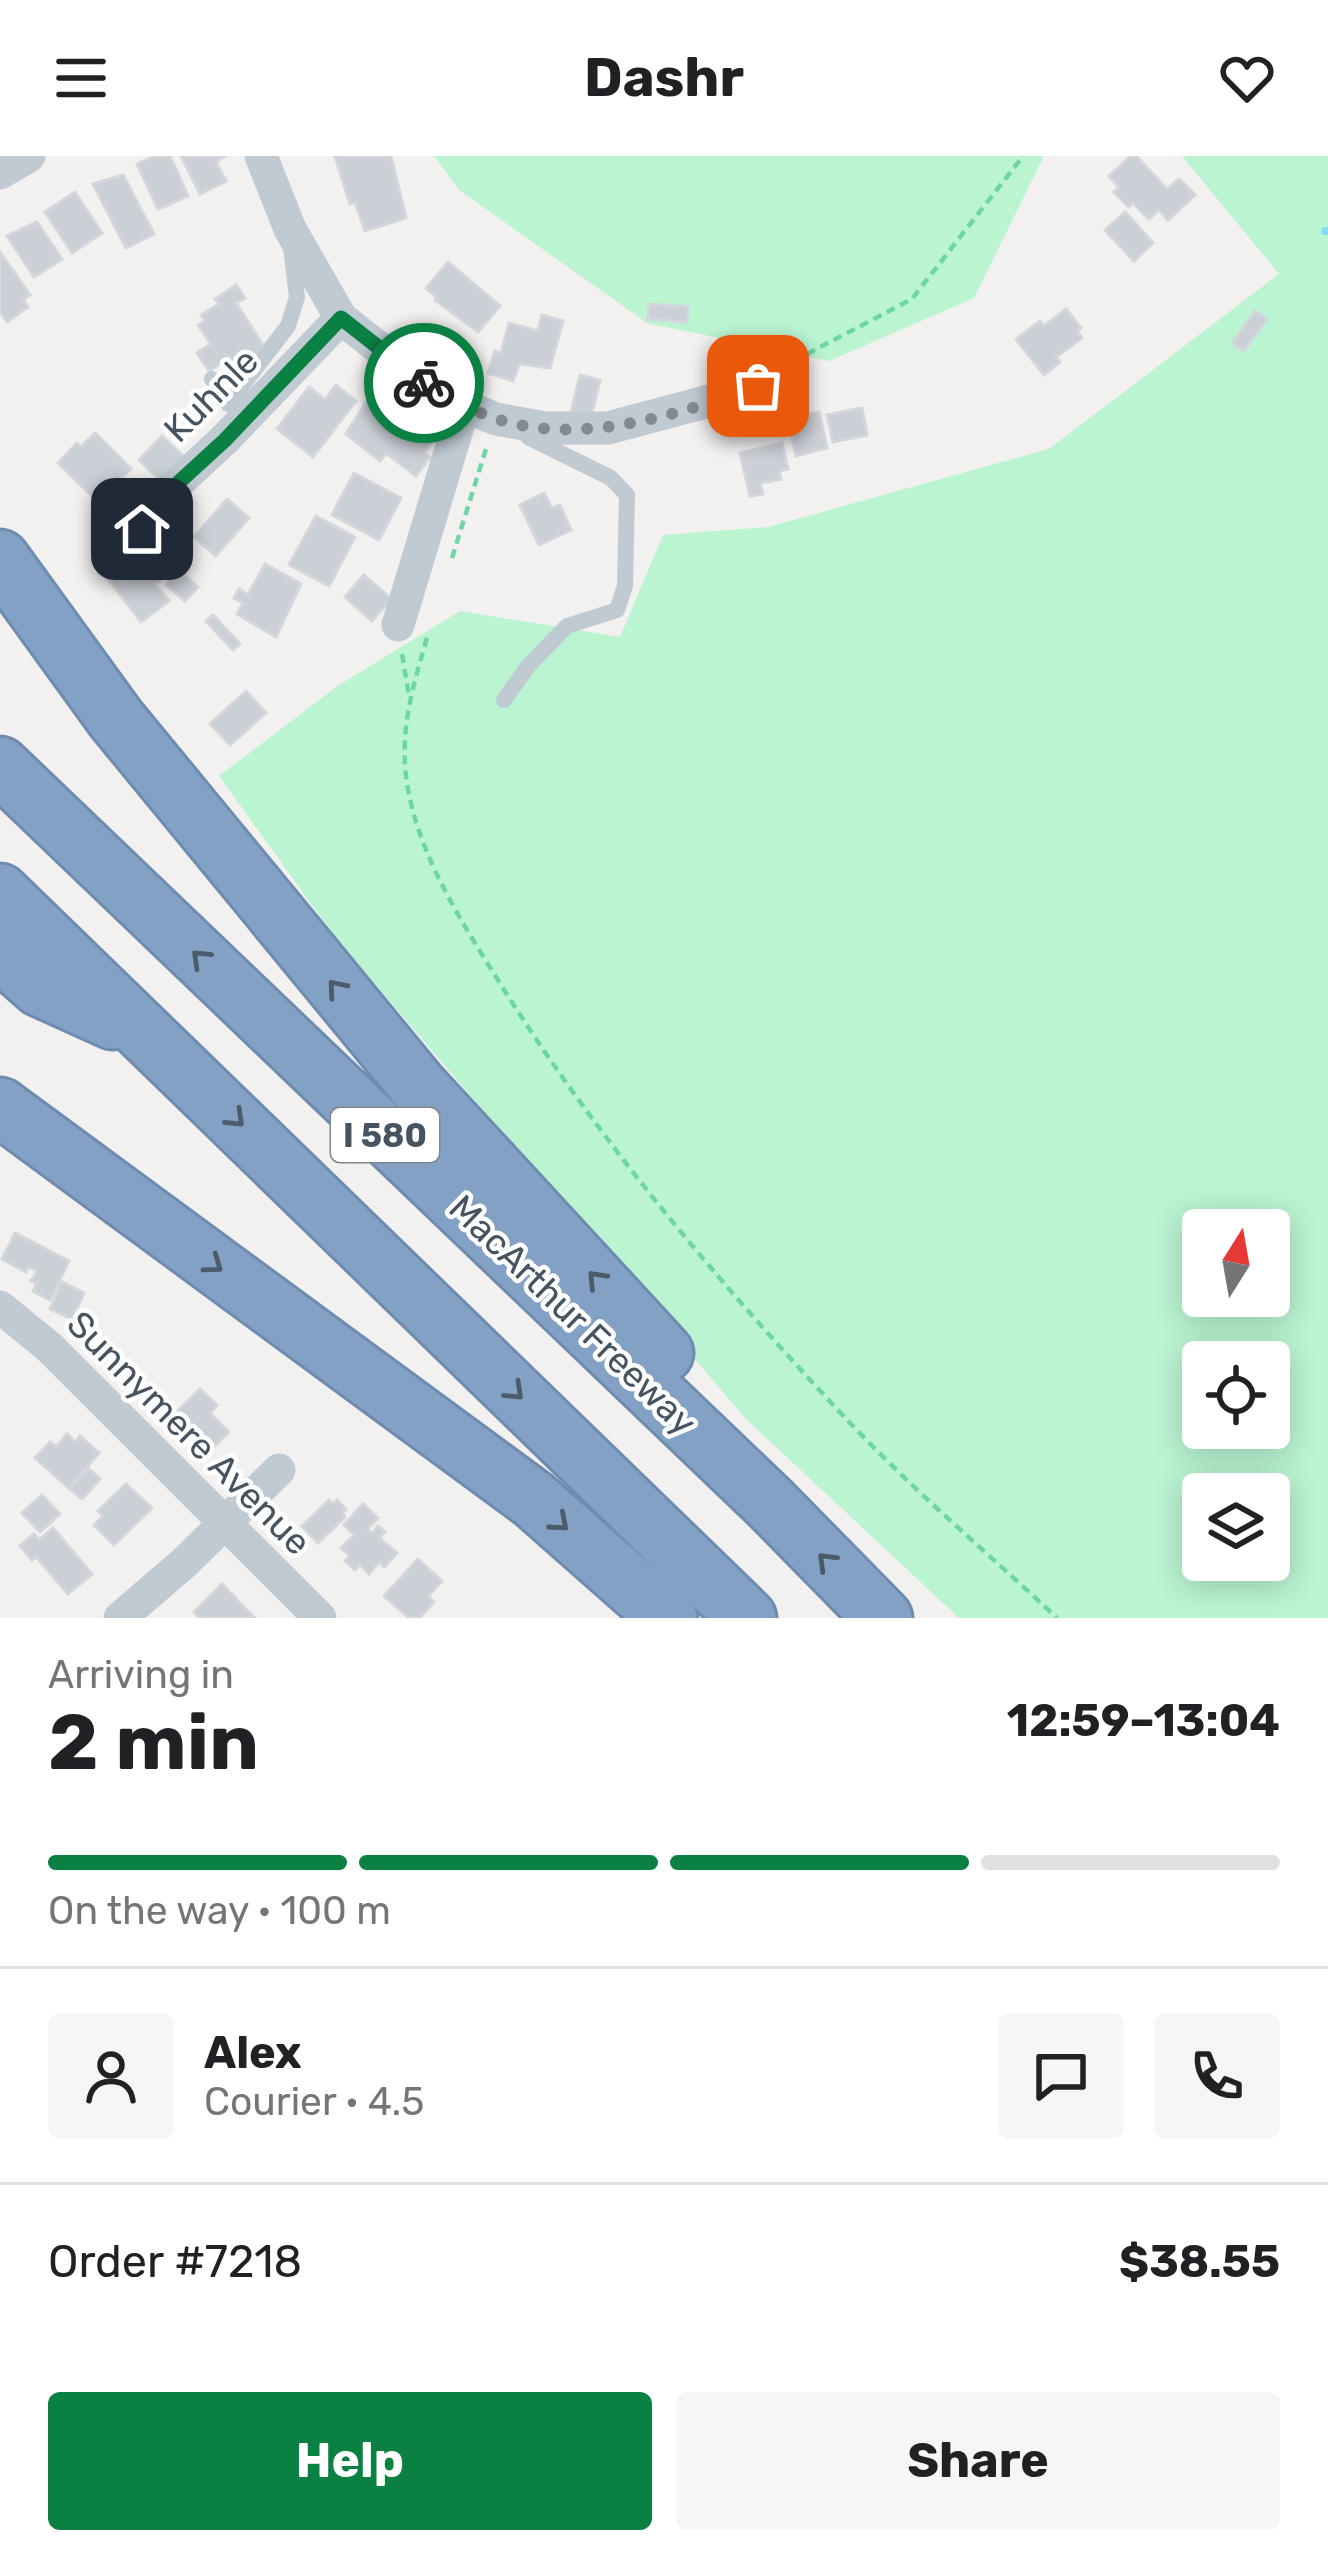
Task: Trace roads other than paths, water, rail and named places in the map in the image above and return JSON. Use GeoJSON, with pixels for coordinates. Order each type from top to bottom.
{"type":"FeatureCollection","features":[{"type":"Feature","properties":{"kind":"highway"},"geometry":{"type":"LineString","coordinates":[[0,560],[116,718],[417,1085],[704,1397],[770,1503]]}},
{"type":"Feature","properties":{"kind":"highway","name":"MacArthur Freeway"},"geometry":{"type":"LineString","coordinates":[[0,766],[770,1503],[883,1618]]}},
{"type":"Feature","properties":{"kind":"highway","name":"I 580"},"geometry":{"type":"LineString","coordinates":[[0,893],[748,1618]]}},
{"type":"Feature","properties":{"kind":"highway"},"geometry":{"type":"LineString","coordinates":[[0,952],[40,987],[151,1037]]}},
{"type":"Feature","properties":{"kind":"highway"},"geometry":{"type":"LineString","coordinates":[[0,1107],[533,1499],[668,1618]]}},
{"type":"Feature","properties":{"kind":"street"},"geometry":{"type":"LineString","coordinates":[[0,173],[28,156]]}},
{"type":"Feature","properties":{"kind":"street"},"geometry":{"type":"LineString","coordinates":[[261,156],[290,229],[341,318],[418,380],[480,412],[545,428],[608,428],[787,375]]}},
{"type":"Feature","properties":{"kind":"street","name":"Kuhnle"},"geometry":{"type":"LineString","coordinates":[[142,529],[143,515],[225,440],[341,318]]}},
{"type":"Feature","properties":{"kind":"street"},"geometry":{"type":"LineString","coordinates":[[398,625],[480,412]]}},
{"type":"Feature","properties":{"kind":"street","name":"Sunnymere Avenue"},"geometry":{"type":"LineString","coordinates":[[0,1306],[50,1347],[320,1618]]}},
{"type":"Feature","properties":{"kind":"street"},"geometry":{"type":"LineString","coordinates":[[120,1618],[279,1470]]}},
{"type":"Feature","properties":{"kind":"lane"},"geometry":{"type":"LineString","coordinates":[[212,379],[228,404],[288,326],[296,297],[290,229]]}},
{"type":"Feature","properties":{"kind":"lane"},"geometry":{"type":"LineString","coordinates":[[480,412],[611,478],[629,503],[625,586],[617,610],[568,626],[504,700]]}}]}
